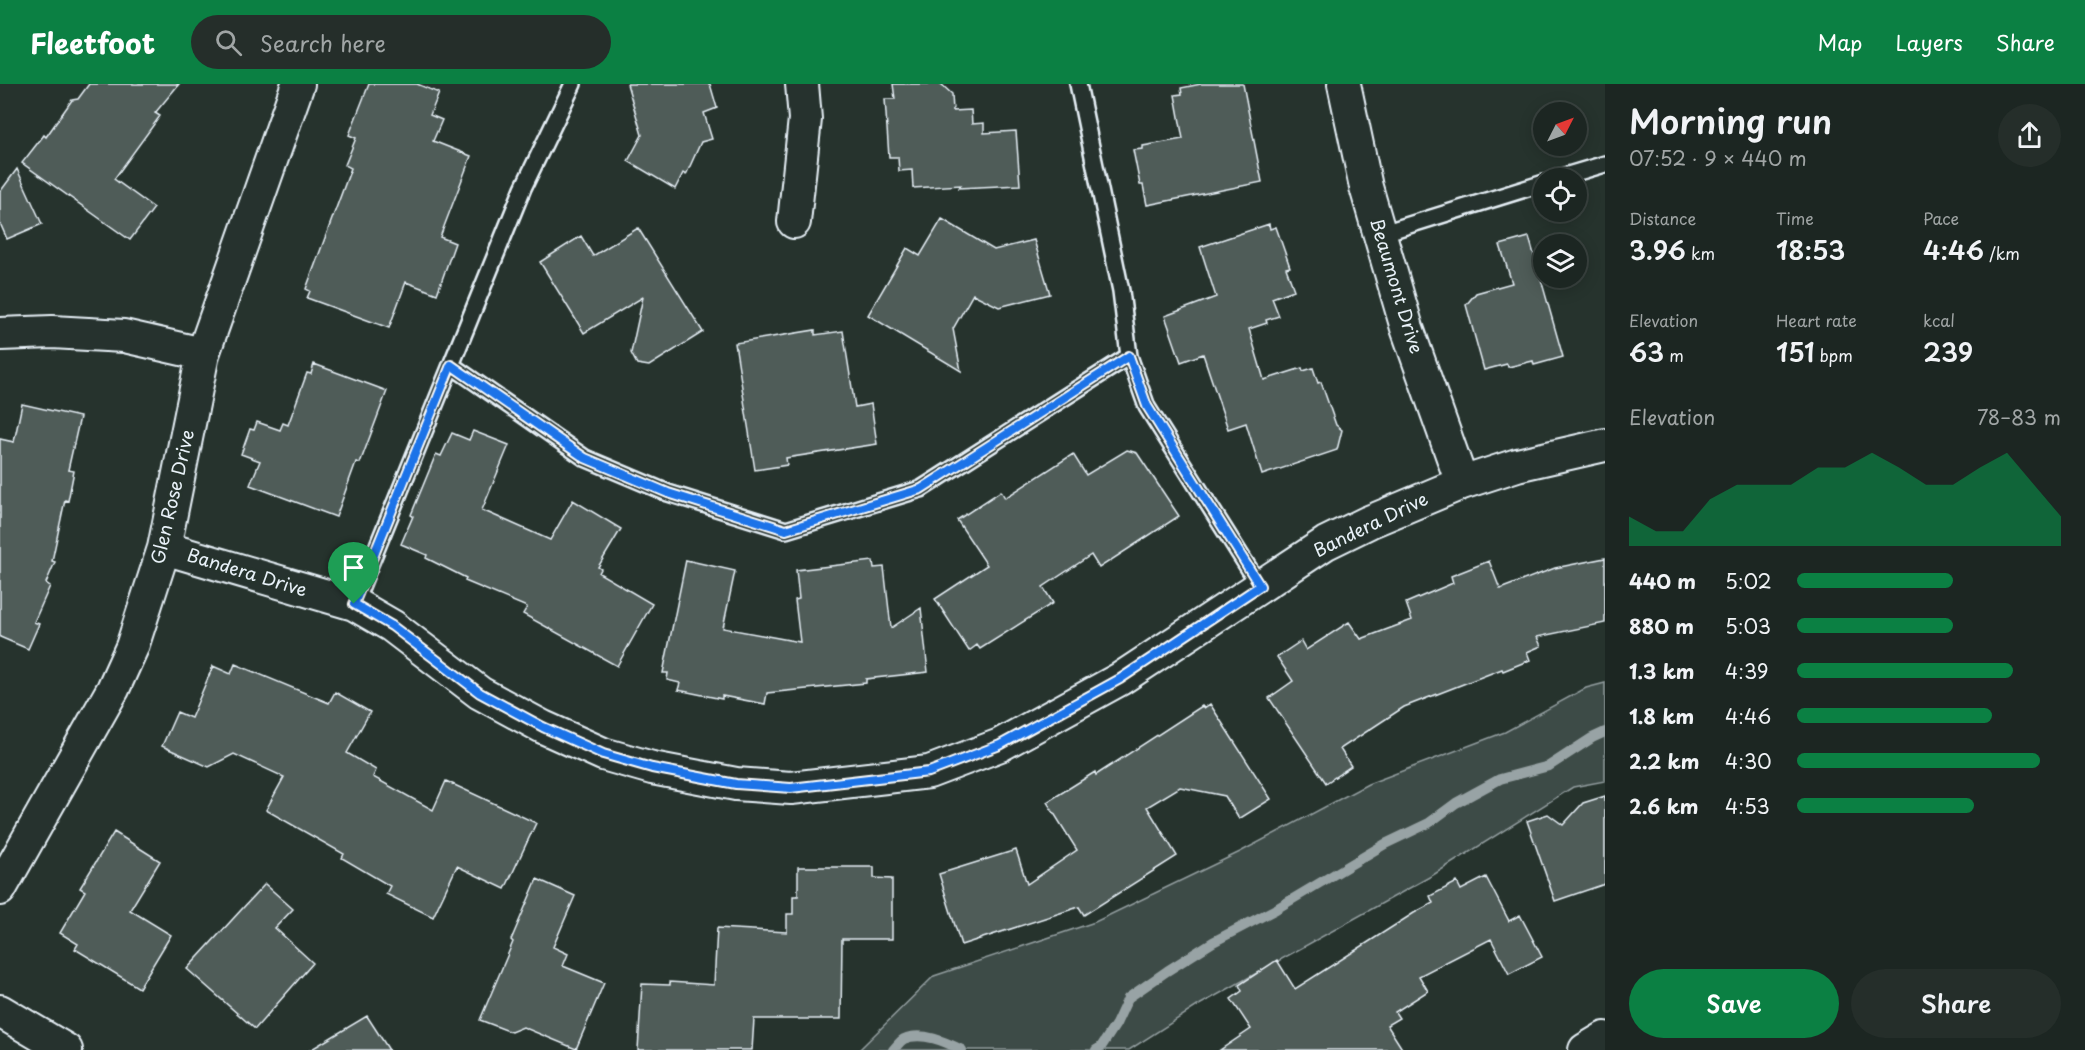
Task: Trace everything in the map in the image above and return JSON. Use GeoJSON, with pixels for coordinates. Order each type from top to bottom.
{"type":"FeatureCollection","features":[{"type":"Feature","properties":{"kind":"street","name":"Glen Rose Drive"},"geometry":{"type":"LineString","coordinates":[[0,889],[113,689],[132,647],[164,548],[203,354],[298,84]]}},
{"type":"Feature","properties":{"kind":"street"},"geometry":{"type":"LineString","coordinates":[[794,222],[805,118],[802,84]]}},
{"type":"Feature","properties":{"kind":"street","name":"Beaumont Drive"},"geometry":{"type":"LineString","coordinates":[[1344,84],[1366,187],[1407,328],[1462,483]]}},
{"type":"Feature","properties":{"kind":"street"},"geometry":{"type":"LineString","coordinates":[[0,334],[52,332],[124,336],[203,354]]}},
{"type":"Feature","properties":{"kind":"street","name":"Bandera Drive"},"geometry":{"type":"LineString","coordinates":[[164,548],[354,604],[392,626],[480,693],[543,727],[603,754],[652,768],[736,784],[791,788],[929,772],[1000,745],[1120,679],[1326,543],[1412,503],[1462,483],[1518,465],[1605,445]]}},
{"type":"Feature","properties":{"kind":"street"},"geometry":{"type":"LineString","coordinates":[[0,1011],[66,1050]]}},
{"type":"Feature","properties":{"kind":"street"},"geometry":{"type":"LineString","coordinates":[[1585,1050],[1605,1038]]}},
{"type":"Feature","properties":{"kind":"lane"},"geometry":{"type":"LineString","coordinates":[[354,604],[523,188],[573,84]]}},
{"type":"Feature","properties":{"kind":"lane"},"geometry":{"type":"LineString","coordinates":[[1078,84],[1120,291],[1129,356],[1147,406],[1260,586]]}},
{"type":"Feature","properties":{"kind":"lane"},"geometry":{"type":"LineString","coordinates":[[1587,169],[1605,164]]}},
{"type":"Feature","properties":{"kind":"lane"},"geometry":{"type":"LineString","coordinates":[[1380,234],[1533,186]]}},
{"type":"Feature","properties":{"kind":"lane"},"geometry":{"type":"LineString","coordinates":[[451,365],[585,458],[668,493],[786,530],[921,489],[1129,356]]}},
{"type":"Feature","properties":{"kind":"shaded area"},"geometry":{"type":"Polygon","coordinates":[[[1605,683],[1605,781],[1573,787],[1433,875],[1199,1005],[1129,1050],[859,1050],[934,976],[1095,922],[1240,852],[1368,784],[1505,732],[1586,688],[1605,683]]]}},
{"type":"Feature","properties":{"kind":"building"},"geometry":{"type":"Polygon","coordinates":[[[89,84],[179,84],[155,113],[160,116],[114,179],[154,208],[130,240],[22,163],[44,135],[46,137],[72,100],[78,99],[89,84]]]}},
{"type":"Feature","properties":{"kind":"building"},"geometry":{"type":"Polygon","coordinates":[[[369,84],[417,84],[439,93],[430,115],[442,120],[433,141],[471,156],[440,237],[455,243],[437,294],[406,282],[389,328],[307,298],[310,291],[306,289],[351,168],[345,165],[356,138],[349,135],[369,84]]]}},
{"type":"Feature","properties":{"kind":"building"},"geometry":{"type":"Polygon","coordinates":[[[627,84],[710,84],[717,108],[704,113],[712,139],[701,142],[686,175],[683,173],[675,189],[628,161],[642,135],[627,84]]]}},
{"type":"Feature","properties":{"kind":"building"},"geometry":{"type":"Polygon","coordinates":[[[893,84],[941,84],[952,94],[953,111],[971,110],[972,124],[984,123],[984,133],[1016,131],[1020,185],[913,188],[912,170],[899,171],[898,157],[889,157],[885,99],[895,99],[893,84]]]}},
{"type":"Feature","properties":{"kind":"building"},"geometry":{"type":"Polygon","coordinates":[[[1201,84],[1243,84],[1262,182],[1147,205],[1143,185],[1140,185],[1133,150],[1183,139],[1175,95],[1182,94],[1181,88],[1201,84]]]}},
{"type":"Feature","properties":{"kind":"building"},"geometry":{"type":"Polygon","coordinates":[[[17,169],[42,224],[7,239],[0,223],[0,192],[17,169]]]}},
{"type":"Feature","properties":{"kind":"building"},"geometry":{"type":"Polygon","coordinates":[[[942,219],[994,250],[1034,240],[1050,294],[999,307],[973,294],[953,329],[961,371],[868,315],[907,248],[920,256],[942,219]]]}},
{"type":"Feature","properties":{"kind":"building"},"geometry":{"type":"Polygon","coordinates":[[[1269,224],[1270,229],[1276,227],[1290,267],[1286,268],[1294,290],[1272,298],[1279,316],[1249,329],[1264,380],[1302,368],[1303,371],[1313,368],[1318,383],[1321,382],[1336,425],[1342,430],[1337,450],[1262,475],[1246,423],[1228,429],[1203,354],[1181,362],[1165,316],[1216,297],[1200,247],[1269,224]]]}},
{"type":"Feature","properties":{"kind":"building"},"geometry":{"type":"Polygon","coordinates":[[[638,228],[703,332],[649,366],[637,364],[631,353],[643,297],[584,333],[540,262],[581,236],[593,256],[638,228]]]}},
{"type":"Feature","properties":{"kind":"building"},"geometry":{"type":"Polygon","coordinates":[[[1529,237],[1533,251],[1533,288],[1543,288],[1563,357],[1534,365],[1533,361],[1484,370],[1466,305],[1476,293],[1512,283],[1500,245],[1529,237]]]}},
{"type":"Feature","properties":{"kind":"building"},"geometry":{"type":"Polygon","coordinates":[[[815,330],[815,335],[843,331],[855,407],[871,404],[877,444],[786,458],[787,465],[755,470],[735,343],[815,330]]]}},
{"type":"Feature","properties":{"kind":"building"},"geometry":{"type":"Polygon","coordinates":[[[314,364],[387,391],[360,463],[356,462],[336,517],[250,485],[260,461],[241,454],[250,429],[254,430],[257,422],[280,430],[283,423],[288,425],[307,373],[311,374],[314,364]]]}},
{"type":"Feature","properties":{"kind":"building"},"geometry":{"type":"Polygon","coordinates":[[[22,404],[80,417],[68,470],[74,471],[68,501],[65,500],[52,561],[55,562],[46,583],[50,586],[34,622],[39,624],[28,649],[0,637],[0,439],[14,442],[22,404]]]}},
{"type":"Feature","properties":{"kind":"building"},"geometry":{"type":"Polygon","coordinates":[[[473,431],[509,445],[482,510],[550,540],[573,500],[621,529],[598,567],[601,569],[599,573],[652,604],[617,666],[523,614],[527,607],[465,581],[466,578],[426,558],[427,555],[401,544],[436,454],[441,456],[452,433],[469,440],[473,431]]]}},
{"type":"Feature","properties":{"kind":"building"},"geometry":{"type":"Polygon","coordinates":[[[1127,450],[1137,453],[1179,516],[1099,568],[1091,555],[1043,587],[1053,603],[980,649],[977,645],[969,651],[935,599],[987,565],[957,520],[1001,491],[1005,498],[1073,454],[1086,475],[1127,450]]]}},
{"type":"Feature","properties":{"kind":"building"},"geometry":{"type":"Polygon","coordinates":[[[1605,558],[1605,623],[1537,637],[1541,646],[1527,652],[1530,660],[1404,707],[1340,749],[1351,766],[1326,783],[1269,698],[1293,681],[1277,657],[1301,641],[1306,650],[1349,622],[1361,639],[1412,620],[1406,603],[1453,583],[1451,576],[1489,561],[1500,589],[1555,568],[1605,558]]]}},
{"type":"Feature","properties":{"kind":"building"},"geometry":{"type":"Polygon","coordinates":[[[686,560],[735,571],[723,628],[800,642],[795,600],[799,599],[796,570],[873,561],[874,568],[884,567],[891,628],[921,608],[928,672],[866,679],[866,683],[767,693],[765,704],[722,696],[722,699],[678,690],[680,683],[667,680],[668,673],[663,673],[686,560]]]}},
{"type":"Feature","properties":{"kind":"building"},"geometry":{"type":"Polygon","coordinates":[[[235,664],[329,703],[335,692],[370,712],[347,753],[376,770],[373,777],[433,810],[446,781],[536,823],[505,889],[457,866],[433,917],[386,894],[390,886],[342,858],[344,854],[266,810],[284,777],[234,754],[209,767],[162,746],[177,712],[191,718],[213,666],[231,674],[235,664]]]}},
{"type":"Feature","properties":{"kind":"building"},"geometry":{"type":"Polygon","coordinates":[[[1210,704],[1271,799],[1239,819],[1225,796],[1180,787],[1147,807],[1177,856],[1084,915],[1079,907],[961,945],[939,874],[1016,850],[1027,884],[1077,850],[1047,802],[1095,772],[1096,775],[1202,706],[1204,708],[1210,704]]]}},
{"type":"Feature","properties":{"kind":"building"},"geometry":{"type":"Polygon","coordinates":[[[1605,796],[1605,884],[1555,901],[1527,821],[1548,814],[1563,825],[1583,803],[1605,796]]]}},
{"type":"Feature","properties":{"kind":"building"},"geometry":{"type":"Polygon","coordinates":[[[114,832],[160,861],[130,910],[171,935],[139,988],[75,949],[78,944],[60,933],[85,891],[80,888],[114,832]]]}},
{"type":"Feature","properties":{"kind":"building"},"geometry":{"type":"Polygon","coordinates":[[[798,867],[874,867],[874,878],[892,879],[892,939],[842,939],[841,1019],[754,1019],[752,1050],[638,1050],[642,984],[670,985],[670,982],[714,985],[717,928],[787,932],[787,914],[793,914],[793,896],[798,896],[798,867]]]}},
{"type":"Feature","properties":{"kind":"building"},"geometry":{"type":"Polygon","coordinates":[[[1486,877],[1509,921],[1520,915],[1542,957],[1509,974],[1491,939],[1419,976],[1428,991],[1395,1012],[1399,1018],[1387,1025],[1403,1050],[1220,1050],[1251,1029],[1231,999],[1242,991],[1239,985],[1277,960],[1295,989],[1433,903],[1430,896],[1457,882],[1461,890],[1486,877]]]}},
{"type":"Feature","properties":{"kind":"building"},"geometry":{"type":"Polygon","coordinates":[[[537,879],[575,896],[553,947],[568,954],[563,966],[604,983],[576,1049],[523,1027],[511,1032],[480,1020],[537,879]]]}},
{"type":"Feature","properties":{"kind":"building"},"geometry":{"type":"Polygon","coordinates":[[[265,884],[293,909],[275,928],[313,963],[255,1029],[187,969],[265,884]]]}},
{"type":"Feature","properties":{"kind":"building"},"geometry":{"type":"Polygon","coordinates":[[[367,1016],[389,1050],[310,1050],[367,1016]]]}},
{"type":"Feature","properties":{"kind":"waterway"},"geometry":{"type":"LineString","coordinates":[[1096,1050],[1101,1047],[1116,1024],[1128,998],[1213,942],[1276,909],[1385,844],[1429,823],[1456,803],[1500,779],[1549,766],[1605,732]]}},
{"type":"Feature","properties":{"kind":"waterway"},"geometry":{"type":"LineString","coordinates":[[893,1050],[904,1039],[918,1036],[941,1041],[962,1050]]}},
{"type":"Feature","properties":{"kind":"route"},"geometry":{"type":"LineString","coordinates":[[1129,356],[1147,406],[1260,586],[1120,679],[1000,745],[929,772],[791,788],[736,784],[652,768],[603,754],[543,727],[480,693],[426,650],[392,626],[354,604],[451,365],[585,458],[668,493],[786,530],[921,489],[1129,356]]}}]}
